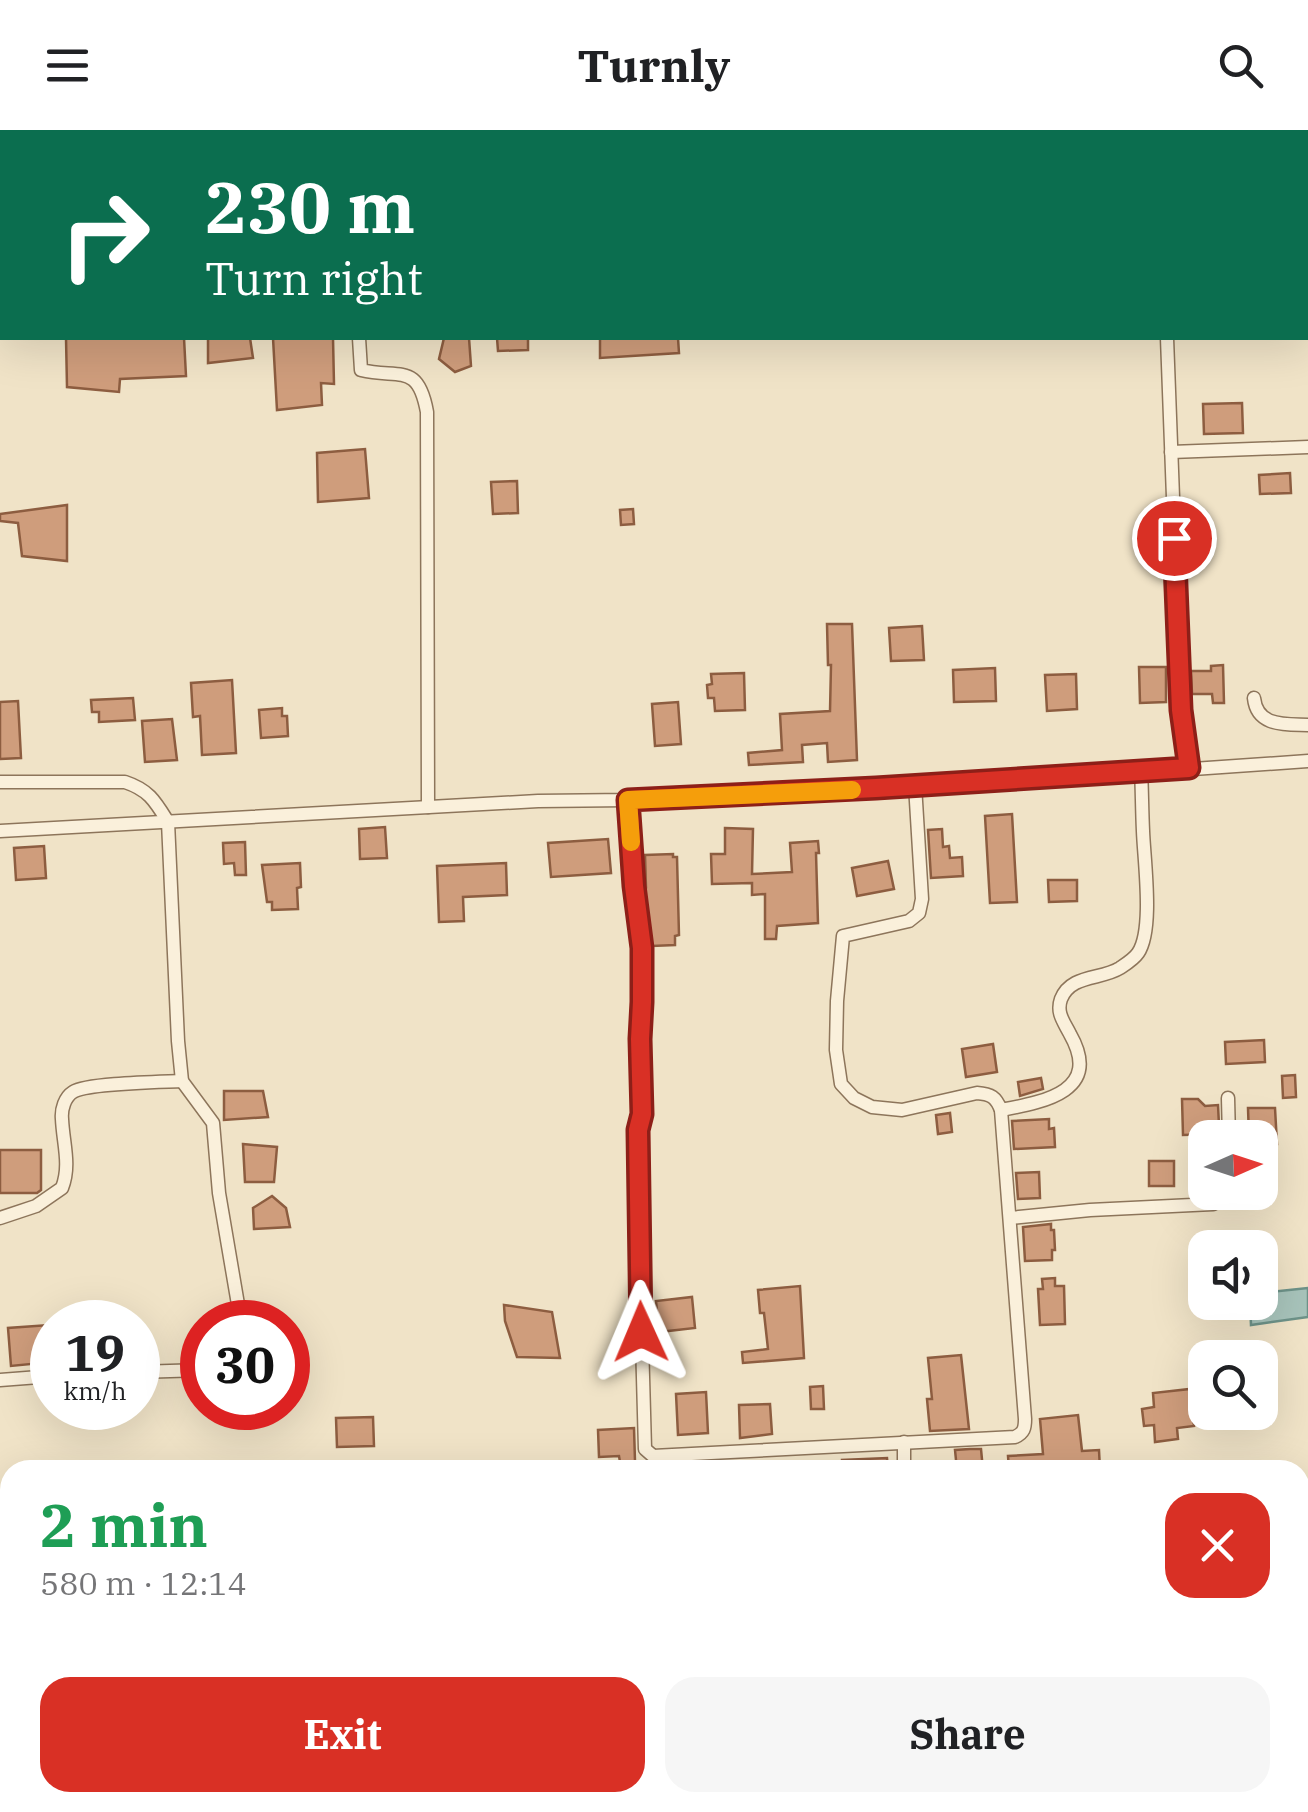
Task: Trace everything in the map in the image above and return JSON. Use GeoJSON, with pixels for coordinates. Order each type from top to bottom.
{"type":"FeatureCollection","features":[{"type":"Feature","properties":{"kind":"street"},"geometry":{"type":"LineString","coordinates":[[358,340],[361,370],[417,381],[427,412],[428,807]]}},
{"type":"Feature","properties":{"kind":"street"},"geometry":{"type":"LineString","coordinates":[[1167,340],[1181,710],[1189,768]]}},
{"type":"Feature","properties":{"kind":"street"},"geometry":{"type":"LineString","coordinates":[[1171,452],[1308,446]]}},
{"type":"Feature","properties":{"kind":"street"},"geometry":{"type":"LineString","coordinates":[[1254,698],[1256,710],[1264,720],[1308,725]]}},
{"type":"Feature","properties":{"kind":"street"},"geometry":{"type":"LineString","coordinates":[[0,831],[538,801],[915,786],[1308,761]]}},
{"type":"Feature","properties":{"kind":"street"},"geometry":{"type":"LineString","coordinates":[[1001,1110],[1062,1094],[1074,1082],[1080,1065],[1078,1050],[1058,1009],[1062,996],[1074,982],[1114,972],[1127,964],[1142,945],[1147,894],[1142,769]]}},
{"type":"Feature","properties":{"kind":"street"},"geometry":{"type":"LineString","coordinates":[[0,782],[125,782],[141,787],[154,799],[168,822],[182,1081],[213,1123],[219,1193],[237,1300]]}},
{"type":"Feature","properties":{"kind":"street"},"geometry":{"type":"LineString","coordinates":[[628,800],[642,948],[642,1114],[638,1130],[645,1449],[653,1456],[1015,1436],[1024,1429],[1010,1218],[997,1100],[989,1094],[977,1093],[902,1110],[872,1106],[854,1098],[841,1084],[836,1001],[842,936],[909,920],[920,913],[915,786]]}},
{"type":"Feature","properties":{"kind":"street"},"geometry":{"type":"LineString","coordinates":[[0,1218],[36,1206],[62,1188],[68,1168],[61,1114],[71,1093],[87,1088],[182,1081]]}},
{"type":"Feature","properties":{"kind":"street"},"geometry":{"type":"LineString","coordinates":[[1228,1098],[1229,1120]]}},
{"type":"Feature","properties":{"kind":"street"},"geometry":{"type":"LineString","coordinates":[[1010,1218],[1188,1205]]}},
{"type":"Feature","properties":{"kind":"street"},"geometry":{"type":"LineString","coordinates":[[0,1380],[30,1378]]}},
{"type":"Feature","properties":{"kind":"street"},"geometry":{"type":"LineString","coordinates":[[904,1442],[904,1460]]}},
{"type":"Feature","properties":{"kind":"water"},"geometry":{"type":"Polygon","coordinates":[[[1308,1288],[1308,1317],[1251,1325],[1251,1320],[1278,1320],[1278,1291],[1308,1288]]]}},
{"type":"Feature","properties":{"kind":"building"},"geometry":{"type":"Polygon","coordinates":[[[66,340],[184,340],[186,376],[120,379],[119,392],[67,387],[66,340]]]}},
{"type":"Feature","properties":{"kind":"building"},"geometry":{"type":"Polygon","coordinates":[[[208,340],[250,340],[253,358],[208,363],[208,340]]]}},
{"type":"Feature","properties":{"kind":"building"},"geometry":{"type":"Polygon","coordinates":[[[273,340],[333,340],[334,384],[321,383],[322,405],[277,410],[273,340]]]}},
{"type":"Feature","properties":{"kind":"building"},"geometry":{"type":"Polygon","coordinates":[[[444,340],[469,340],[471,366],[455,372],[439,359],[444,340]]]}},
{"type":"Feature","properties":{"kind":"building"},"geometry":{"type":"Polygon","coordinates":[[[497,340],[528,340],[528,350],[498,351],[497,340]]]}},
{"type":"Feature","properties":{"kind":"building"},"geometry":{"type":"Polygon","coordinates":[[[600,340],[678,340],[679,353],[600,358],[600,340]]]}},
{"type":"Feature","properties":{"kind":"building"},"geometry":{"type":"Polygon","coordinates":[[[1242,403],[1243,433],[1204,434],[1203,404],[1242,403]]]}},
{"type":"Feature","properties":{"kind":"building"},"geometry":{"type":"Polygon","coordinates":[[[365,449],[369,498],[318,502],[317,453],[365,449]]]}},
{"type":"Feature","properties":{"kind":"building"},"geometry":{"type":"Polygon","coordinates":[[[1290,473],[1291,493],[1260,494],[1259,475],[1290,473]]]}},
{"type":"Feature","properties":{"kind":"building"},"geometry":{"type":"Polygon","coordinates":[[[517,481],[518,513],[493,514],[491,482],[517,481]]]}},
{"type":"Feature","properties":{"kind":"building"},"geometry":{"type":"Polygon","coordinates":[[[67,505],[67,561],[22,556],[18,523],[0,521],[0,514],[67,505]]]}},
{"type":"Feature","properties":{"kind":"building"},"geometry":{"type":"Polygon","coordinates":[[[633,509],[634,524],[621,525],[620,510],[633,509]]]}},
{"type":"Feature","properties":{"kind":"building"},"geometry":{"type":"Polygon","coordinates":[[[827,624],[852,624],[857,760],[828,762],[827,743],[802,745],[803,762],[749,765],[748,753],[782,750],[780,714],[830,711],[827,624]]]}},
{"type":"Feature","properties":{"kind":"building"},"geometry":{"type":"Polygon","coordinates":[[[922,626],[924,660],[891,661],[889,628],[922,626]]]}},
{"type":"Feature","properties":{"kind":"building"},"geometry":{"type":"Polygon","coordinates":[[[1223,665],[1224,703],[1213,703],[1212,694],[1192,694],[1191,671],[1211,671],[1211,666],[1223,665]]]}},
{"type":"Feature","properties":{"kind":"building"},"geometry":{"type":"Polygon","coordinates":[[[1139,667],[1166,667],[1166,702],[1140,703],[1139,667]]]}},
{"type":"Feature","properties":{"kind":"building"},"geometry":{"type":"Polygon","coordinates":[[[995,668],[996,701],[954,702],[953,670],[995,668]]]}},
{"type":"Feature","properties":{"kind":"building"},"geometry":{"type":"Polygon","coordinates":[[[744,673],[745,710],[715,711],[714,698],[708,698],[711,674],[744,673]]]}},
{"type":"Feature","properties":{"kind":"building"},"geometry":{"type":"Polygon","coordinates":[[[1076,674],[1077,709],[1047,711],[1045,675],[1076,674]]]}},
{"type":"Feature","properties":{"kind":"building"},"geometry":{"type":"Polygon","coordinates":[[[232,680],[236,753],[202,755],[200,716],[193,717],[191,683],[232,680]]]}},
{"type":"Feature","properties":{"kind":"building"},"geometry":{"type":"Polygon","coordinates":[[[133,698],[135,720],[99,722],[99,712],[92,712],[91,700],[133,698]]]}},
{"type":"Feature","properties":{"kind":"building"},"geometry":{"type":"Polygon","coordinates":[[[18,701],[21,758],[0,759],[0,702],[18,701]]]}},
{"type":"Feature","properties":{"kind":"building"},"geometry":{"type":"Polygon","coordinates":[[[678,702],[681,744],[655,746],[652,704],[678,702]]]}},
{"type":"Feature","properties":{"kind":"building"},"geometry":{"type":"Polygon","coordinates":[[[282,708],[282,716],[287,716],[288,736],[261,738],[259,710],[282,708]]]}},
{"type":"Feature","properties":{"kind":"building"},"geometry":{"type":"Polygon","coordinates":[[[172,719],[177,760],[145,762],[142,721],[172,719]]]}},
{"type":"Feature","properties":{"kind":"building"},"geometry":{"type":"Polygon","coordinates":[[[1012,814],[1017,902],[990,903],[985,816],[1012,814]]]}},
{"type":"Feature","properties":{"kind":"building"},"geometry":{"type":"Polygon","coordinates":[[[385,827],[387,858],[360,859],[359,829],[385,827]]]}},
{"type":"Feature","properties":{"kind":"building"},"geometry":{"type":"Polygon","coordinates":[[[725,828],[753,829],[752,874],[792,872],[790,843],[818,841],[818,923],[777,926],[776,939],[765,939],[765,894],[752,895],[752,883],[712,884],[711,854],[725,854],[725,828]]]}},
{"type":"Feature","properties":{"kind":"building"},"geometry":{"type":"Polygon","coordinates":[[[942,829],[943,847],[949,846],[950,858],[962,857],[963,876],[931,878],[928,830],[942,829]]]}},
{"type":"Feature","properties":{"kind":"building"},"geometry":{"type":"Polygon","coordinates":[[[608,839],[611,873],[551,877],[548,843],[608,839]]]}},
{"type":"Feature","properties":{"kind":"building"},"geometry":{"type":"Polygon","coordinates":[[[245,842],[246,875],[235,875],[234,863],[224,864],[223,843],[245,842]]]}},
{"type":"Feature","properties":{"kind":"building"},"geometry":{"type":"Polygon","coordinates":[[[44,846],[46,878],[16,880],[14,848],[44,846]]]}},
{"type":"Feature","properties":{"kind":"building"},"geometry":{"type":"Polygon","coordinates":[[[645,855],[677,857],[679,935],[675,936],[675,945],[652,946],[645,855]]]}},
{"type":"Feature","properties":{"kind":"building"},"geometry":{"type":"Polygon","coordinates":[[[888,861],[894,889],[857,896],[852,868],[888,861]]]}},
{"type":"Feature","properties":{"kind":"building"},"geometry":{"type":"Polygon","coordinates":[[[300,863],[298,909],[272,910],[272,902],[267,902],[262,865],[300,863]]]}},
{"type":"Feature","properties":{"kind":"building"},"geometry":{"type":"Polygon","coordinates":[[[506,863],[507,895],[463,897],[464,921],[439,922],[437,866],[506,863]]]}},
{"type":"Feature","properties":{"kind":"building"},"geometry":{"type":"Polygon","coordinates":[[[1048,880],[1077,880],[1077,901],[1049,902],[1048,880]]]}},
{"type":"Feature","properties":{"kind":"building"},"geometry":{"type":"Polygon","coordinates":[[[1264,1040],[1265,1062],[1226,1064],[1225,1042],[1264,1040]]]}},
{"type":"Feature","properties":{"kind":"building"},"geometry":{"type":"Polygon","coordinates":[[[993,1044],[997,1072],[966,1077],[962,1049],[993,1044]]]}},
{"type":"Feature","properties":{"kind":"building"},"geometry":{"type":"Polygon","coordinates":[[[1295,1075],[1296,1097],[1283,1098],[1282,1076],[1295,1075]]]}},
{"type":"Feature","properties":{"kind":"building"},"geometry":{"type":"Polygon","coordinates":[[[1041,1078],[1043,1089],[1020,1096],[1018,1082],[1041,1078]]]}},
{"type":"Feature","properties":{"kind":"building"},"geometry":{"type":"Polygon","coordinates":[[[224,1091],[263,1091],[268,1117],[224,1120],[224,1091]]]}},
{"type":"Feature","properties":{"kind":"building"},"geometry":{"type":"Polygon","coordinates":[[[1182,1099],[1198,1099],[1205,1106],[1218,1105],[1219,1120],[1188,1120],[1188,1135],[1183,1135],[1182,1099]]]}},
{"type":"Feature","properties":{"kind":"building"},"geometry":{"type":"Polygon","coordinates":[[[1248,1108],[1275,1108],[1276,1120],[1248,1120],[1248,1108]]]}},
{"type":"Feature","properties":{"kind":"building"},"geometry":{"type":"Polygon","coordinates":[[[950,1113],[952,1132],[938,1134],[936,1115],[950,1113]]]}},
{"type":"Feature","properties":{"kind":"building"},"geometry":{"type":"Polygon","coordinates":[[[1049,1119],[1049,1129],[1054,1128],[1055,1147],[1014,1149],[1012,1121],[1049,1119]]]}},
{"type":"Feature","properties":{"kind":"building"},"geometry":{"type":"Polygon","coordinates":[[[243,1144],[277,1147],[274,1182],[245,1182],[243,1144]]]}},
{"type":"Feature","properties":{"kind":"building"},"geometry":{"type":"Polygon","coordinates":[[[0,1150],[41,1150],[41,1190],[0,1193],[0,1150]]]}},
{"type":"Feature","properties":{"kind":"building"},"geometry":{"type":"Polygon","coordinates":[[[1149,1161],[1174,1161],[1174,1186],[1149,1186],[1149,1161]]]}},
{"type":"Feature","properties":{"kind":"building"},"geometry":{"type":"Polygon","coordinates":[[[1039,1172],[1040,1198],[1018,1199],[1016,1173],[1039,1172]]]}},
{"type":"Feature","properties":{"kind":"building"},"geometry":{"type":"Polygon","coordinates":[[[272,1196],[286,1208],[290,1227],[254,1229],[253,1208],[272,1196]]]}},
{"type":"Feature","properties":{"kind":"building"},"geometry":{"type":"Polygon","coordinates":[[[1051,1224],[1055,1250],[1052,1260],[1025,1261],[1023,1227],[1051,1224]]]}},
{"type":"Feature","properties":{"kind":"building"},"geometry":{"type":"Polygon","coordinates":[[[1055,1278],[1055,1286],[1064,1286],[1065,1324],[1040,1325],[1038,1289],[1043,1289],[1042,1279],[1055,1278]]]}},
{"type":"Feature","properties":{"kind":"building"},"geometry":{"type":"Polygon","coordinates":[[[800,1286],[804,1358],[743,1363],[742,1352],[768,1349],[758,1290],[800,1286]]]}},
{"type":"Feature","properties":{"kind":"building"},"geometry":{"type":"Polygon","coordinates":[[[692,1297],[695,1328],[659,1332],[656,1301],[692,1297]]]}},
{"type":"Feature","properties":{"kind":"building"},"geometry":{"type":"Polygon","coordinates":[[[504,1305],[552,1312],[560,1358],[517,1357],[504,1305]]]}},
{"type":"Feature","properties":{"kind":"building"},"geometry":{"type":"Polygon","coordinates":[[[30,1326],[30,1364],[11,1366],[8,1328],[30,1326]]]}},
{"type":"Feature","properties":{"kind":"building"},"geometry":{"type":"Polygon","coordinates":[[[961,1355],[969,1429],[930,1431],[928,1358],[961,1355]]]}},
{"type":"Feature","properties":{"kind":"building"},"geometry":{"type":"Polygon","coordinates":[[[823,1386],[824,1409],[811,1409],[810,1387],[823,1386]]]}},
{"type":"Feature","properties":{"kind":"building"},"geometry":{"type":"Polygon","coordinates":[[[1188,1389],[1188,1427],[1177,1428],[1178,1439],[1155,1442],[1154,1425],[1144,1426],[1142,1409],[1154,1407],[1153,1393],[1188,1389]]]}},
{"type":"Feature","properties":{"kind":"building"},"geometry":{"type":"Polygon","coordinates":[[[706,1392],[708,1433],[678,1435],[676,1394],[706,1392]]]}},
{"type":"Feature","properties":{"kind":"building"},"geometry":{"type":"Polygon","coordinates":[[[770,1404],[772,1434],[740,1438],[739,1405],[770,1404]]]}},
{"type":"Feature","properties":{"kind":"building"},"geometry":{"type":"Polygon","coordinates":[[[1078,1415],[1082,1451],[1099,1450],[1100,1460],[1008,1460],[1008,1456],[1043,1454],[1040,1419],[1078,1415]]]}},
{"type":"Feature","properties":{"kind":"building"},"geometry":{"type":"Polygon","coordinates":[[[373,1417],[374,1446],[337,1447],[336,1418],[373,1417]]]}},
{"type":"Feature","properties":{"kind":"building"},"geometry":{"type":"Polygon","coordinates":[[[634,1428],[635,1460],[599,1457],[598,1430],[634,1428]]]}},
{"type":"Feature","properties":{"kind":"building"},"geometry":{"type":"Polygon","coordinates":[[[981,1449],[982,1460],[956,1460],[955,1450],[981,1449]]]}},
{"type":"Feature","properties":{"kind":"slow traffic"},"geometry":{"type":"LineString","coordinates":[[631,842],[628,800],[852,790]]}},
{"type":"Feature","properties":{"kind":"route"},"geometry":{"type":"LineString","coordinates":[[641,1332],[638,1130],[642,1114],[642,948],[628,800],[1189,768],[1181,710],[1174,538]]}}]}
